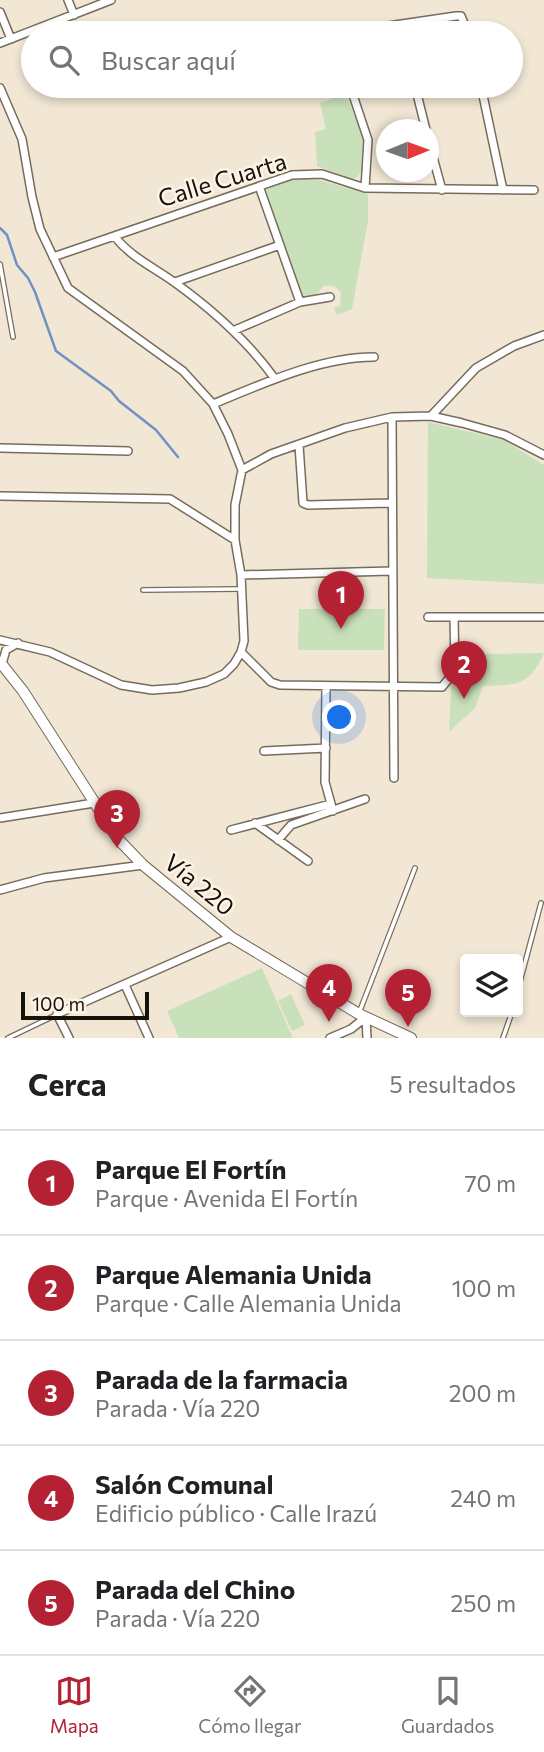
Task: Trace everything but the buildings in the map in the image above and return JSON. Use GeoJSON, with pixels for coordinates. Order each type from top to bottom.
{"type":"FeatureCollection","features":[{"type":"Feature","properties":{"kind":"main road","name":"Vía 220"},"geometry":{"type":"LineString","coordinates":[[1,663],[23,691],[118,839],[143,865],[231,936],[363,1015],[411,1038]]}},
{"type":"Feature","properties":{"kind":"street"},"geometry":{"type":"LineString","coordinates":[[68,0],[74,15]]}},
{"type":"Feature","properties":{"kind":"street"},"geometry":{"type":"LineString","coordinates":[[58,21],[111,0]]}},
{"type":"Feature","properties":{"kind":"street"},"geometry":{"type":"LineString","coordinates":[[0,12],[11,39]]}},
{"type":"Feature","properties":{"kind":"street"},"geometry":{"type":"LineString","coordinates":[[422,21],[461,16],[463,21]]}},
{"type":"Feature","properties":{"kind":"street"},"geometry":{"type":"LineString","coordinates":[[0,43],[21,35]]}},
{"type":"Feature","properties":{"kind":"street"},"geometry":{"type":"LineString","coordinates":[[0,88],[22,139],[40,229],[68,288],[183,371],[213,404],[228,434],[242,470],[235,505],[235,540],[241,575],[244,641],[242,652],[224,674],[206,682],[152,691],[121,685],[50,652],[0,640]]}},
{"type":"Feature","properties":{"kind":"street"},"geometry":{"type":"LineString","coordinates":[[354,98],[368,140],[365,188]]}},
{"type":"Feature","properties":{"kind":"street"},"geometry":{"type":"LineString","coordinates":[[418,98],[423,119]]}},
{"type":"Feature","properties":{"kind":"street"},"geometry":{"type":"LineString","coordinates":[[484,98],[503,190]]}},
{"type":"Feature","properties":{"kind":"street","name":"Calle Cuarta"},"geometry":{"type":"LineString","coordinates":[[52,257],[292,175],[322,174],[365,188],[534,190]]}},
{"type":"Feature","properties":{"kind":"street"},"geometry":{"type":"LineString","coordinates":[[439,178],[442,190]]}},
{"type":"Feature","properties":{"kind":"street"},"geometry":{"type":"LineString","coordinates":[[259,186],[300,302]]}},
{"type":"Feature","properties":{"kind":"street"},"geometry":{"type":"LineString","coordinates":[[115,237],[135,257],[174,282],[235,330],[257,353],[275,379]]}},
{"type":"Feature","properties":{"kind":"street"},"geometry":{"type":"LineString","coordinates":[[174,282],[280,244]]}},
{"type":"Feature","properties":{"kind":"street"},"geometry":{"type":"LineString","coordinates":[[235,330],[300,302],[330,297]]}},
{"type":"Feature","properties":{"kind":"street"},"geometry":{"type":"LineString","coordinates":[[431,416],[476,368],[514,346],[544,335]]}},
{"type":"Feature","properties":{"kind":"street"},"geometry":{"type":"LineString","coordinates":[[213,404],[275,379],[353,357],[374,357]]}},
{"type":"Feature","properties":{"kind":"street"},"geometry":{"type":"LineString","coordinates":[[242,470],[271,454],[299,444],[345,428],[391,417],[431,416],[505,435],[544,455]]}},
{"type":"Feature","properties":{"kind":"street"},"geometry":{"type":"LineString","coordinates":[[391,417],[394,778]]}},
{"type":"Feature","properties":{"kind":"street"},"geometry":{"type":"LineString","coordinates":[[299,444],[303,503],[390,503]]}},
{"type":"Feature","properties":{"kind":"street"},"geometry":{"type":"LineString","coordinates":[[0,448],[128,451]]}},
{"type":"Feature","properties":{"kind":"street"},"geometry":{"type":"LineString","coordinates":[[0,496],[170,499],[235,540]]}},
{"type":"Feature","properties":{"kind":"street"},"geometry":{"type":"LineString","coordinates":[[241,575],[391,571]]}},
{"type":"Feature","properties":{"kind":"street"},"geometry":{"type":"LineString","coordinates":[[428,617],[543,617]]}},
{"type":"Feature","properties":{"kind":"street"},"geometry":{"type":"LineString","coordinates":[[242,652],[271,682],[279,685],[442,687],[455,671],[454,617]]}},
{"type":"Feature","properties":{"kind":"street"},"geometry":{"type":"LineString","coordinates":[[1,663],[6,650],[19,643]]}},
{"type":"Feature","properties":{"kind":"street"},"geometry":{"type":"LineString","coordinates":[[326,687],[325,782],[332,807]]}},
{"type":"Feature","properties":{"kind":"street"},"geometry":{"type":"LineString","coordinates":[[264,751],[326,748]]}},
{"type":"Feature","properties":{"kind":"street"},"geometry":{"type":"LineString","coordinates":[[230,830],[365,799]]}},
{"type":"Feature","properties":{"kind":"street"},"geometry":{"type":"LineString","coordinates":[[0,818],[94,803]]}},
{"type":"Feature","properties":{"kind":"street"},"geometry":{"type":"LineString","coordinates":[[278,840],[291,825],[332,807]]}},
{"type":"Feature","properties":{"kind":"street"},"geometry":{"type":"LineString","coordinates":[[255,823],[308,861]]}},
{"type":"Feature","properties":{"kind":"street"},"geometry":{"type":"LineString","coordinates":[[0,890],[44,878],[143,865]]}},
{"type":"Feature","properties":{"kind":"street"},"geometry":{"type":"LineString","coordinates":[[69,1038],[57,1014],[231,936]]}},
{"type":"Feature","properties":{"kind":"street"},"geometry":{"type":"LineString","coordinates":[[125,985],[149,1038]]}},
{"type":"Feature","properties":{"kind":"street"},"geometry":{"type":"LineString","coordinates":[[330,1038],[351,1029],[363,1015]]}},
{"type":"Feature","properties":{"kind":"street"},"geometry":{"type":"LineString","coordinates":[[363,1015],[367,1038]]}},
{"type":"Feature","properties":{"kind":"lane"},"geometry":{"type":"LineString","coordinates":[[0,264],[13,337]]}},
{"type":"Feature","properties":{"kind":"lane"},"geometry":{"type":"LineString","coordinates":[[143,590],[242,589]]}},
{"type":"Feature","properties":{"kind":"lane"},"geometry":{"type":"LineString","coordinates":[[363,1015],[415,868]]}},
{"type":"Feature","properties":{"kind":"lane"},"geometry":{"type":"LineString","coordinates":[[523,970],[541,903]]}},
{"type":"Feature","properties":{"kind":"lane"},"geometry":{"type":"LineString","coordinates":[[8,1038],[57,1014]]}},
{"type":"Feature","properties":{"kind":"lane"},"geometry":{"type":"LineString","coordinates":[[503,1038],[510,1017]]}},
{"type":"Feature","properties":{"kind":"green space"},"geometry":{"type":"Polygon","coordinates":[[[334,98],[347,98],[360,127],[364,159],[361,172],[353,179],[317,166],[315,132],[326,129],[320,103],[334,98]]]}},
{"type":"Feature","properties":{"kind":"green space"},"geometry":{"type":"Polygon","coordinates":[[[296,178],[316,179],[368,194],[368,221],[352,309],[337,315],[334,308],[340,306],[341,293],[335,287],[323,286],[317,294],[303,297],[264,188],[296,178]]]}},
{"type":"Feature","properties":{"kind":"green space"},"geometry":{"type":"Polygon","coordinates":[[[428,422],[504,440],[544,465],[544,584],[427,578],[428,422]]]}},
{"type":"Feature","properties":{"kind":"green space"},"geometry":{"type":"Polygon","coordinates":[[[299,609],[385,609],[384,650],[298,650],[299,609]]]}},
{"type":"Feature","properties":{"kind":"green space"},"geometry":{"type":"Polygon","coordinates":[[[544,653],[533,672],[520,682],[483,686],[475,708],[449,732],[451,689],[459,674],[460,654],[544,653]]]}},
{"type":"Feature","properties":{"kind":"green space"},"geometry":{"type":"Polygon","coordinates":[[[262,968],[293,1038],[179,1038],[167,1011],[262,968]]]}},
{"type":"Feature","properties":{"kind":"green space"},"geometry":{"type":"Polygon","coordinates":[[[291,994],[305,1025],[292,1031],[278,1001],[291,994]]]}},
{"type":"Feature","properties":{"kind":"waterway"},"geometry":{"type":"LineString","coordinates":[[0,228],[7,235],[17,265],[35,292],[56,351],[111,391],[119,401],[156,430],[178,457]]}},
{"type":"Feature","properties":{"kind":"place","name":"Parque El Fortín"},"geometry":{"type":"Point","coordinates":[341,629]}},
{"type":"Feature","properties":{"kind":"place","name":"Parque Alemania Unida"},"geometry":{"type":"Point","coordinates":[464,699]}},
{"type":"Feature","properties":{"kind":"place","name":"Parada de la farmacia"},"geometry":{"type":"Point","coordinates":[117,848]}},
{"type":"Feature","properties":{"kind":"place","name":"Salón Comunal"},"geometry":{"type":"Point","coordinates":[329,1022]}},
{"type":"Feature","properties":{"kind":"place","name":"Parada del Chino"},"geometry":{"type":"Point","coordinates":[408,1027]}}]}
